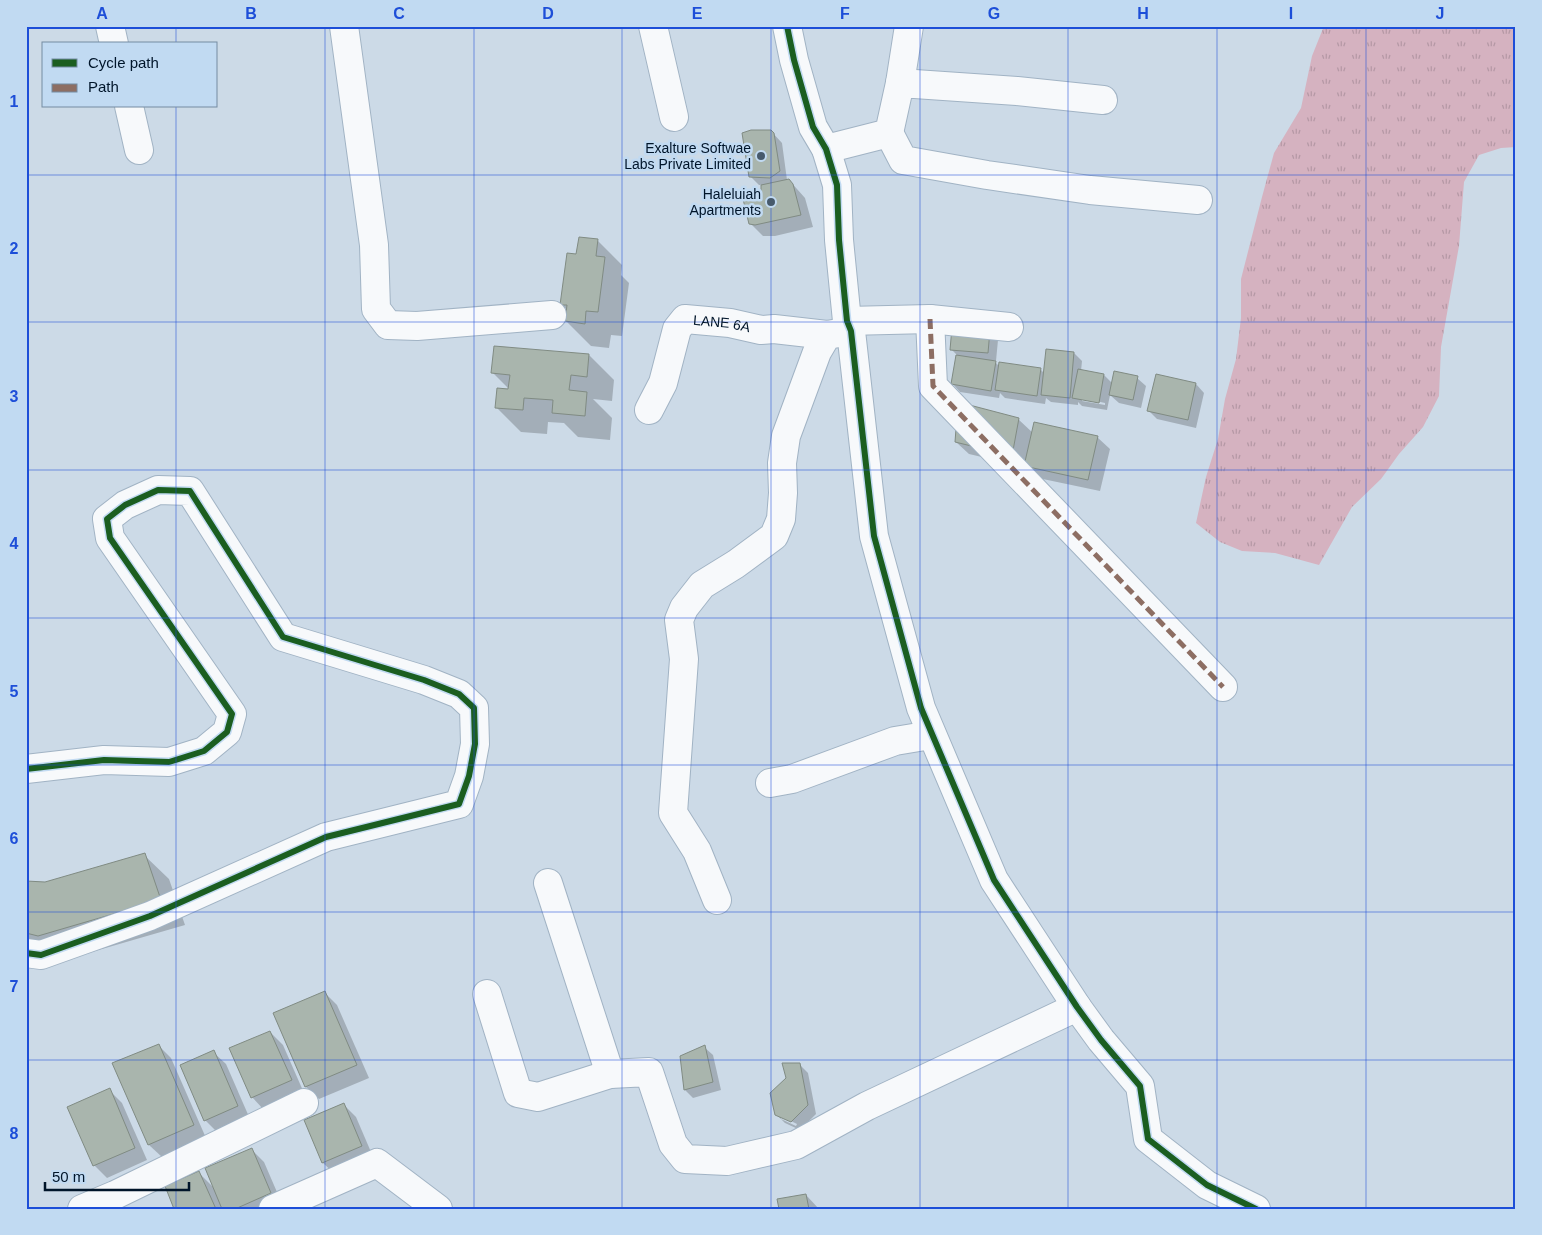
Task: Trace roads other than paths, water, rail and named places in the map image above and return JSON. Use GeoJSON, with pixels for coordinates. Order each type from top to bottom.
{"type":"FeatureCollection","features":[{"type":"Feature","properties":{"kind":"street"},"geometry":{"type":"LineString","coordinates":[[110,26],[114,42]]}},
{"type":"Feature","properties":{"kind":"street"},"geometry":{"type":"LineString","coordinates":[[344,26],[374,245],[376,309],[388,325],[417,326],[552,315]]}},
{"type":"Feature","properties":{"kind":"street"},"geometry":{"type":"LineString","coordinates":[[653,26],[674,117]]}},
{"type":"Feature","properties":{"kind":"street"},"geometry":{"type":"LineString","coordinates":[[787,26],[794,60],[813,127],[826,149],[837,185],[842,329],[874,536],[920,708],[994,880],[1077,1007],[1101,1040],[1140,1086],[1148,1139],[1207,1185],[1256,1209]]}},
{"type":"Feature","properties":{"kind":"street"},"geometry":{"type":"LineString","coordinates":[[909,26],[900,83],[889,133],[903,160],[987,175],[1090,190],[1198,200]]}},
{"type":"Feature","properties":{"kind":"street"},"geometry":{"type":"LineString","coordinates":[[900,83],[1017,91],[1103,100]]}},
{"type":"Feature","properties":{"kind":"street"},"geometry":{"type":"LineString","coordinates":[[129,108],[139,150]]}},
{"type":"Feature","properties":{"kind":"street"},"geometry":{"type":"LineString","coordinates":[[826,149],[889,133]]}},
{"type":"Feature","properties":{"kind":"street","name":"LANE 6A"},"geometry":{"type":"LineString","coordinates":[[650,410],[663,383],[677,329],[685,319],[730,323],[761,330],[842,329]]}},
{"type":"Feature","properties":{"kind":"street"},"geometry":{"type":"LineString","coordinates":[[930,319],[932,386],[1223,687]]}},
{"type":"Feature","properties":{"kind":"street"},"geometry":{"type":"LineString","coordinates":[[717,900],[697,851],[673,812],[684,660],[679,620],[684,608],[702,585],[736,564],[774,536],[781,518],[783,493],[782,462],[786,436],[818,352],[842,329],[930,319],[1010,327]]}},
{"type":"Feature","properties":{"kind":"street"},"geometry":{"type":"LineString","coordinates":[[26,769],[104,760],[169,762],[204,751],[227,732],[232,714],[110,538],[107,519],[125,506],[158,490],[190,492],[283,637],[424,680],[459,694],[474,708],[475,744],[459,804],[326,837],[150,916],[42,955],[26,953]]}},
{"type":"Feature","properties":{"kind":"street"},"geometry":{"type":"LineString","coordinates":[[770,783],[792,779],[895,742],[931,734]]}},
{"type":"Feature","properties":{"kind":"street"},"geometry":{"type":"LineString","coordinates":[[548,884],[610,1074]]}},
{"type":"Feature","properties":{"kind":"street"},"geometry":{"type":"LineString","coordinates":[[487,994],[518,1093],[538,1097],[610,1074],[649,1072],[673,1144],[685,1159],[727,1161],[796,1145],[867,1106],[1077,1007]]}},
{"type":"Feature","properties":{"kind":"street"},"geometry":{"type":"LineString","coordinates":[[82,1209],[115,1195],[304,1103]]}},
{"type":"Feature","properties":{"kind":"street"},"geometry":{"type":"LineString","coordinates":[[273,1209],[377,1163],[438,1209]]}},
{"type":"Feature","properties":{"kind":"place","name":"Exalture Softwae Labs Private Limited"},"geometry":{"type":"Point","coordinates":[761,156]}},
{"type":"Feature","properties":{"kind":"place","name":"Haleluiah Apartments"},"geometry":{"type":"Point","coordinates":[771,202]}}]}
